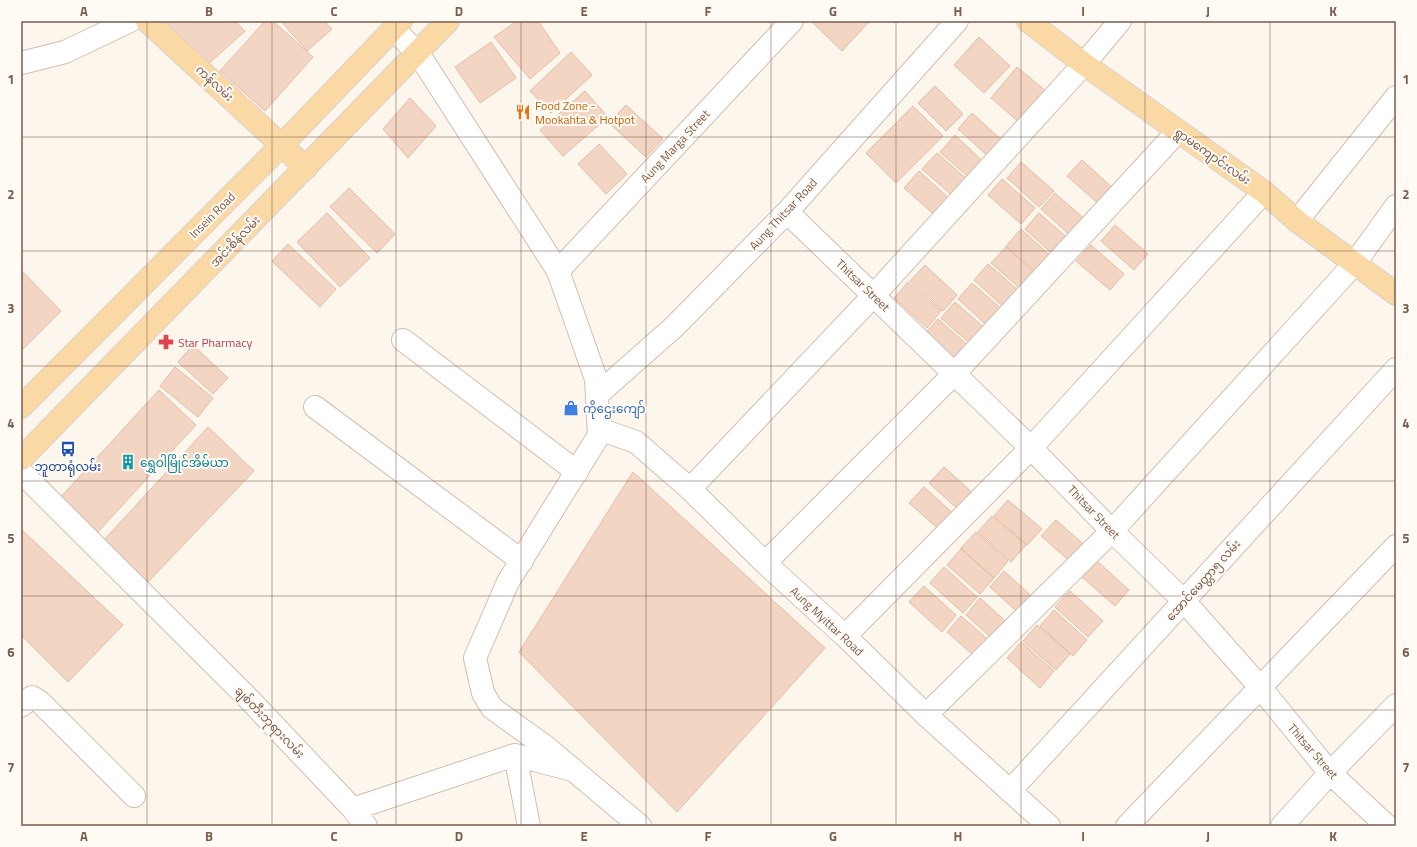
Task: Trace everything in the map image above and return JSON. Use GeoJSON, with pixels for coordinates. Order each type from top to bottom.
{"type":"FeatureCollection","features":[{"type":"Feature","properties":{"kind":"main road","name":"ကန်လမ်း"},"geometry":{"type":"LineString","coordinates":[[147,21],[306,168]]}},
{"type":"Feature","properties":{"kind":"main road","name":"အင်းစိန်လမ်း"},"geometry":{"type":"LineString","coordinates":[[21,459],[448,21]]}},
{"type":"Feature","properties":{"kind":"main road","name":"ရွာမကျောင်းလမ်း"},"geometry":{"type":"LineString","coordinates":[[1028,21],[1084,64],[1264,192],[1297,221],[1396,294]]}},
{"type":"Feature","properties":{"kind":"main road","name":"Insein Road"},"geometry":{"type":"LineString","coordinates":[[21,407],[282,145],[397,25]]}},
{"type":"Feature","properties":{"kind":"street"},"geometry":{"type":"LineString","coordinates":[[21,63],[65,52],[130,21]]}},
{"type":"Feature","properties":{"kind":"street","name":"Aung Marga Street"},"geometry":{"type":"LineString","coordinates":[[558,271],[792,21]]}},
{"type":"Feature","properties":{"kind":"street","name":"Aung Thitsar Road"},"geometry":{"type":"LineString","coordinates":[[597,395],[675,326],[787,212],[957,21]]}},
{"type":"Feature","properties":{"kind":"street"},"geometry":{"type":"LineString","coordinates":[[690,489],[874,295],[1084,64],[1120,21]]}},
{"type":"Feature","properties":{"kind":"street"},"geometry":{"type":"LineString","coordinates":[[397,25],[418,53],[558,271],[596,379],[599,435],[508,582],[475,658],[483,693],[492,708],[575,770],[640,826]]}},
{"type":"Feature","properties":{"kind":"street"},"geometry":{"type":"LineString","coordinates":[[1297,221],[1396,97]]}},
{"type":"Feature","properties":{"kind":"street"},"geometry":{"type":"LineString","coordinates":[[765,564],[955,373],[1178,131]]}},
{"type":"Feature","properties":{"kind":"street"},"geometry":{"type":"LineString","coordinates":[[844,636],[1032,448],[1264,192]]}},
{"type":"Feature","properties":{"kind":"street"},"geometry":{"type":"LineString","coordinates":[[926,715],[1112,530],[1355,263],[1396,206]]}},
{"type":"Feature","properties":{"kind":"street","name":"Thitsar Street"},"geometry":{"type":"LineString","coordinates":[[787,212],[1032,448],[1184,601],[1260,688],[1330,773],[1387,826]]}},
{"type":"Feature","properties":{"kind":"street"},"geometry":{"type":"LineString","coordinates":[[403,340],[577,472]]}},
{"type":"Feature","properties":{"kind":"street","name":"အောင်မေတ္တာ၅ လမ်း"},"geometry":{"type":"LineString","coordinates":[[1010,791],[1396,369]]}},
{"type":"Feature","properties":{"kind":"street"},"geometry":{"type":"LineString","coordinates":[[314,407],[522,561]]}},
{"type":"Feature","properties":{"kind":"street","name":"Aung Myittar Road"},"geometry":{"type":"LineString","coordinates":[[599,429],[636,442],[690,489],[765,564],[844,636],[926,715],[1049,826]]}},
{"type":"Feature","properties":{"kind":"street","name":"ချစ်တီးဘုရားလမ်း"},"geometry":{"type":"LineString","coordinates":[[21,472],[245,696],[352,809],[366,826]]}},
{"type":"Feature","properties":{"kind":"street"},"geometry":{"type":"LineString","coordinates":[[1127,826],[1396,546]]}},
{"type":"Feature","properties":{"kind":"street"},"geometry":{"type":"LineString","coordinates":[[21,706],[32,697],[40,702],[134,796]]}},
{"type":"Feature","properties":{"kind":"street"},"geometry":{"type":"LineString","coordinates":[[1282,826],[1330,773],[1396,706]]}},
{"type":"Feature","properties":{"kind":"street"},"geometry":{"type":"LineString","coordinates":[[352,809],[515,755],[575,770]]}},
{"type":"Feature","properties":{"kind":"street"},"geometry":{"type":"LineString","coordinates":[[515,755],[529,826]]}},
{"type":"Feature","properties":{"kind":"building"},"geometry":{"type":"Polygon","coordinates":[[[163,21],[235,21],[245,31],[205,67],[163,21]]]}},
{"type":"Feature","properties":{"kind":"building"},"geometry":{"type":"Polygon","coordinates":[[[265,21],[273,21],[313,57],[265,111],[220,71],[265,21]]]}},
{"type":"Feature","properties":{"kind":"building"},"geometry":{"type":"Polygon","coordinates":[[[281,21],[324,21],[332,29],[307,51],[281,21]]]}},
{"type":"Feature","properties":{"kind":"building"},"geometry":{"type":"Polygon","coordinates":[[[517,21],[538,21],[560,53],[530,79],[494,37],[517,21]]]}},
{"type":"Feature","properties":{"kind":"building"},"geometry":{"type":"Polygon","coordinates":[[[811,21],[870,21],[842,51],[811,21]]]}},
{"type":"Feature","properties":{"kind":"building"},"geometry":{"type":"Polygon","coordinates":[[[979,37],[1010,66],[984,93],[954,65],[979,37]]]}},
{"type":"Feature","properties":{"kind":"building"},"geometry":{"type":"Polygon","coordinates":[[[491,42],[516,78],[480,103],[455,67],[491,42]]]}},
{"type":"Feature","properties":{"kind":"building"},"geometry":{"type":"Polygon","coordinates":[[[571,52],[592,75],[551,113],[530,91],[571,52]]]}},
{"type":"Feature","properties":{"kind":"building"},"geometry":{"type":"Polygon","coordinates":[[[1017,67],[1047,92],[1020,123],[991,98],[1017,67]]]}},
{"type":"Feature","properties":{"kind":"building"},"geometry":{"type":"Polygon","coordinates":[[[935,86],[963,114],[946,131],[918,103],[935,86]]]}},
{"type":"Feature","properties":{"kind":"building"},"geometry":{"type":"Polygon","coordinates":[[[585,91],[608,117],[563,156],[540,130],[585,91]]]}},
{"type":"Feature","properties":{"kind":"building"},"geometry":{"type":"Polygon","coordinates":[[[410,98],[436,126],[408,158],[383,129],[410,98]]]}},
{"type":"Feature","properties":{"kind":"building"},"geometry":{"type":"Polygon","coordinates":[[[626,105],[663,139],[646,157],[609,123],[626,105]]]}},
{"type":"Feature","properties":{"kind":"building"},"geometry":{"type":"Polygon","coordinates":[[[913,106],[943,136],[896,183],[866,153],[913,106]]]}},
{"type":"Feature","properties":{"kind":"building"},"geometry":{"type":"Polygon","coordinates":[[[972,113],[1005,143],[991,159],[958,129],[972,113]]]}},
{"type":"Feature","properties":{"kind":"building"},"geometry":{"type":"Polygon","coordinates":[[[955,135],[987,165],[973,181],[940,152],[955,135]]]}},
{"type":"Feature","properties":{"kind":"building"},"geometry":{"type":"Polygon","coordinates":[[[599,144],[627,174],[606,194],[578,164],[599,144]]]}},
{"type":"Feature","properties":{"kind":"building"},"geometry":{"type":"Polygon","coordinates":[[[937,153],[970,182],[955,198],[922,169],[937,153]]]}},
{"type":"Feature","properties":{"kind":"building"},"geometry":{"type":"Polygon","coordinates":[[[1082,160],[1114,189],[1100,205],[1067,176],[1082,160]]]}},
{"type":"Feature","properties":{"kind":"building"},"geometry":{"type":"Polygon","coordinates":[[[1021,162],[1054,191],[1039,207],[1007,178],[1021,162]]]}},
{"type":"Feature","properties":{"kind":"building"},"geometry":{"type":"Polygon","coordinates":[[[919,171],[952,201],[937,217],[904,188],[919,171]]]}},
{"type":"Feature","properties":{"kind":"building"},"geometry":{"type":"Polygon","coordinates":[[[1002,179],[1035,208],[1021,224],[988,195],[1002,179]]]}},
{"type":"Feature","properties":{"kind":"building"},"geometry":{"type":"Polygon","coordinates":[[[349,188],[395,234],[377,253],[330,207],[349,188]]]}},
{"type":"Feature","properties":{"kind":"building"},"geometry":{"type":"Polygon","coordinates":[[[1055,193],[1088,222],[1073,238],[1041,209],[1055,193]]]}},
{"type":"Feature","properties":{"kind":"building"},"geometry":{"type":"Polygon","coordinates":[[[327,213],[370,258],[340,287],[297,242],[327,213]]]}},
{"type":"Feature","properties":{"kind":"building"},"geometry":{"type":"Polygon","coordinates":[[[1039,213],[1072,242],[1058,259],[1025,229],[1039,213]]]}},
{"type":"Feature","properties":{"kind":"building"},"geometry":{"type":"Polygon","coordinates":[[[1115,225],[1148,254],[1134,270],[1101,241],[1115,225]]]}},
{"type":"Feature","properties":{"kind":"building"},"geometry":{"type":"Polygon","coordinates":[[[1021,229],[1054,259],[1039,275],[1006,246],[1021,229]]]}},
{"type":"Feature","properties":{"kind":"building"},"geometry":{"type":"Polygon","coordinates":[[[288,244],[336,289],[320,307],[272,261],[288,244]]]}},
{"type":"Feature","properties":{"kind":"building"},"geometry":{"type":"Polygon","coordinates":[[[1091,245],[1124,274],[1110,290],[1076,261],[1091,245]]]}},
{"type":"Feature","properties":{"kind":"building"},"geometry":{"type":"Polygon","coordinates":[[[1006,247],[1038,276],[1024,292],[991,263],[1006,247]]]}},
{"type":"Feature","properties":{"kind":"building"},"geometry":{"type":"Polygon","coordinates":[[[988,264],[1021,293],[1007,310],[974,280],[988,264]]]}},
{"type":"Feature","properties":{"kind":"building"},"geometry":{"type":"Polygon","coordinates":[[[925,265],[957,295],[943,311],[910,281],[925,265]]]}},
{"type":"Feature","properties":{"kind":"building"},"geometry":{"type":"Polygon","coordinates":[[[21,270],[61,311],[21,351],[21,270]]]}},
{"type":"Feature","properties":{"kind":"building"},"geometry":{"type":"Polygon","coordinates":[[[908,282],[941,311],[927,328],[894,298],[908,282]]]}},
{"type":"Feature","properties":{"kind":"building"},"geometry":{"type":"Polygon","coordinates":[[[972,283],[1005,312],[991,329],[958,299],[972,283]]]}},
{"type":"Feature","properties":{"kind":"building"},"geometry":{"type":"Polygon","coordinates":[[[955,302],[988,331],[974,347],[941,318],[955,302]]]}},
{"type":"Feature","properties":{"kind":"building"},"geometry":{"type":"Polygon","coordinates":[[[938,319],[971,348],[957,364],[924,335],[938,319]]]}},
{"type":"Feature","properties":{"kind":"building"},"geometry":{"type":"Polygon","coordinates":[[[193,345],[228,378],[213,394],[178,362],[193,345]]]}},
{"type":"Feature","properties":{"kind":"building"},"geometry":{"type":"Polygon","coordinates":[[[175,367],[213,398],[198,417],[160,386],[175,367]]]}},
{"type":"Feature","properties":{"kind":"building","name":"ရွှေဝါမြိုင်အိမ်ယာ"},"geometry":{"type":"Polygon","coordinates":[[[159,390],[196,425],[97,533],[59,499],[159,390]]]}},
{"type":"Feature","properties":{"kind":"building"},"geometry":{"type":"Polygon","coordinates":[[[208,427],[254,471],[147,583],[103,541],[208,427]]]}},
{"type":"Feature","properties":{"kind":"building"},"geometry":{"type":"Polygon","coordinates":[[[944,467],[976,496],[962,513],[929,483],[944,467]]]}},
{"type":"Feature","properties":{"kind":"building"},"geometry":{"type":"Polygon","coordinates":[[[633,472],[825,648],[677,812],[519,652],[633,472]]]}},
{"type":"Feature","properties":{"kind":"building"},"geometry":{"type":"Polygon","coordinates":[[[924,487],[956,516],[942,532],[909,503],[924,487]]]}},
{"type":"Feature","properties":{"kind":"building"},"geometry":{"type":"Polygon","coordinates":[[[1008,500],[1042,529],[1027,545],[994,516],[1008,500]]]}},
{"type":"Feature","properties":{"kind":"building"},"geometry":{"type":"Polygon","coordinates":[[[992,516],[1026,545],[1011,562],[978,532],[992,516]]]}},
{"type":"Feature","properties":{"kind":"building"},"geometry":{"type":"Polygon","coordinates":[[[1056,520],[1089,549],[1074,565],[1041,536],[1056,520]]]}},
{"type":"Feature","properties":{"kind":"building"},"geometry":{"type":"Polygon","coordinates":[[[21,529],[123,625],[68,682],[21,635],[21,529]]]}},
{"type":"Feature","properties":{"kind":"building"},"geometry":{"type":"Polygon","coordinates":[[[976,532],[1008,561],[994,578],[961,548],[976,532]]]}},
{"type":"Feature","properties":{"kind":"building"},"geometry":{"type":"Polygon","coordinates":[[[961,549],[994,578],[980,594],[947,565],[961,549]]]}},
{"type":"Feature","properties":{"kind":"building"},"geometry":{"type":"Polygon","coordinates":[[[1097,561],[1129,590],[1115,606],[1082,577],[1097,561]]]}},
{"type":"Feature","properties":{"kind":"building"},"geometry":{"type":"Polygon","coordinates":[[[944,567],[977,597],[963,613],[930,583],[944,567]]]}},
{"type":"Feature","properties":{"kind":"building"},"geometry":{"type":"Polygon","coordinates":[[[1004,571],[1037,601],[1023,617],[990,587],[1004,571]]]}},
{"type":"Feature","properties":{"kind":"building"},"geometry":{"type":"Polygon","coordinates":[[[924,586],[956,615],[942,632],[909,602],[924,586]]]}},
{"type":"Feature","properties":{"kind":"building"},"geometry":{"type":"Polygon","coordinates":[[[1070,591],[1103,621],[1088,637],[1055,607],[1070,591]]]}},
{"type":"Feature","properties":{"kind":"building"},"geometry":{"type":"Polygon","coordinates":[[[980,598],[1013,628],[998,644],[966,615],[980,598]]]}},
{"type":"Feature","properties":{"kind":"building"},"geometry":{"type":"Polygon","coordinates":[[[1054,610],[1087,640],[1073,656],[1040,626],[1054,610]]]}},
{"type":"Feature","properties":{"kind":"building"},"geometry":{"type":"Polygon","coordinates":[[[961,616],[994,645],[980,661],[947,632],[961,616]]]}},
{"type":"Feature","properties":{"kind":"building"},"geometry":{"type":"Polygon","coordinates":[[[1037,625],[1070,654],[1056,670],[1023,641],[1037,625]]]}},
{"type":"Feature","properties":{"kind":"building"},"geometry":{"type":"Polygon","coordinates":[[[1021,642],[1054,671],[1040,688],[1007,658],[1021,642]]]}},
{"type":"Feature","properties":{"kind":"place","name":"Food Zone - Mookahta & Hotpot"},"geometry":{"type":"Point","coordinates":[523,112]}},
{"type":"Feature","properties":{"kind":"place","name":"Star Pharmacy"},"geometry":{"type":"Point","coordinates":[166,342]}},
{"type":"Feature","properties":{"kind":"place","name":"ကိုဌေးကျော်"},"geometry":{"type":"Point","coordinates":[571,408]}},
{"type":"Feature","properties":{"kind":"place","name":"ဘူတာရုံလမ်း"},"geometry":{"type":"Point","coordinates":[68,449]}},
{"type":"Feature","properties":{"kind":"place","name":"ရွှေဝါမြိုင်အိမ်ယာ"},"geometry":{"type":"Point","coordinates":[128,462]}}]}
